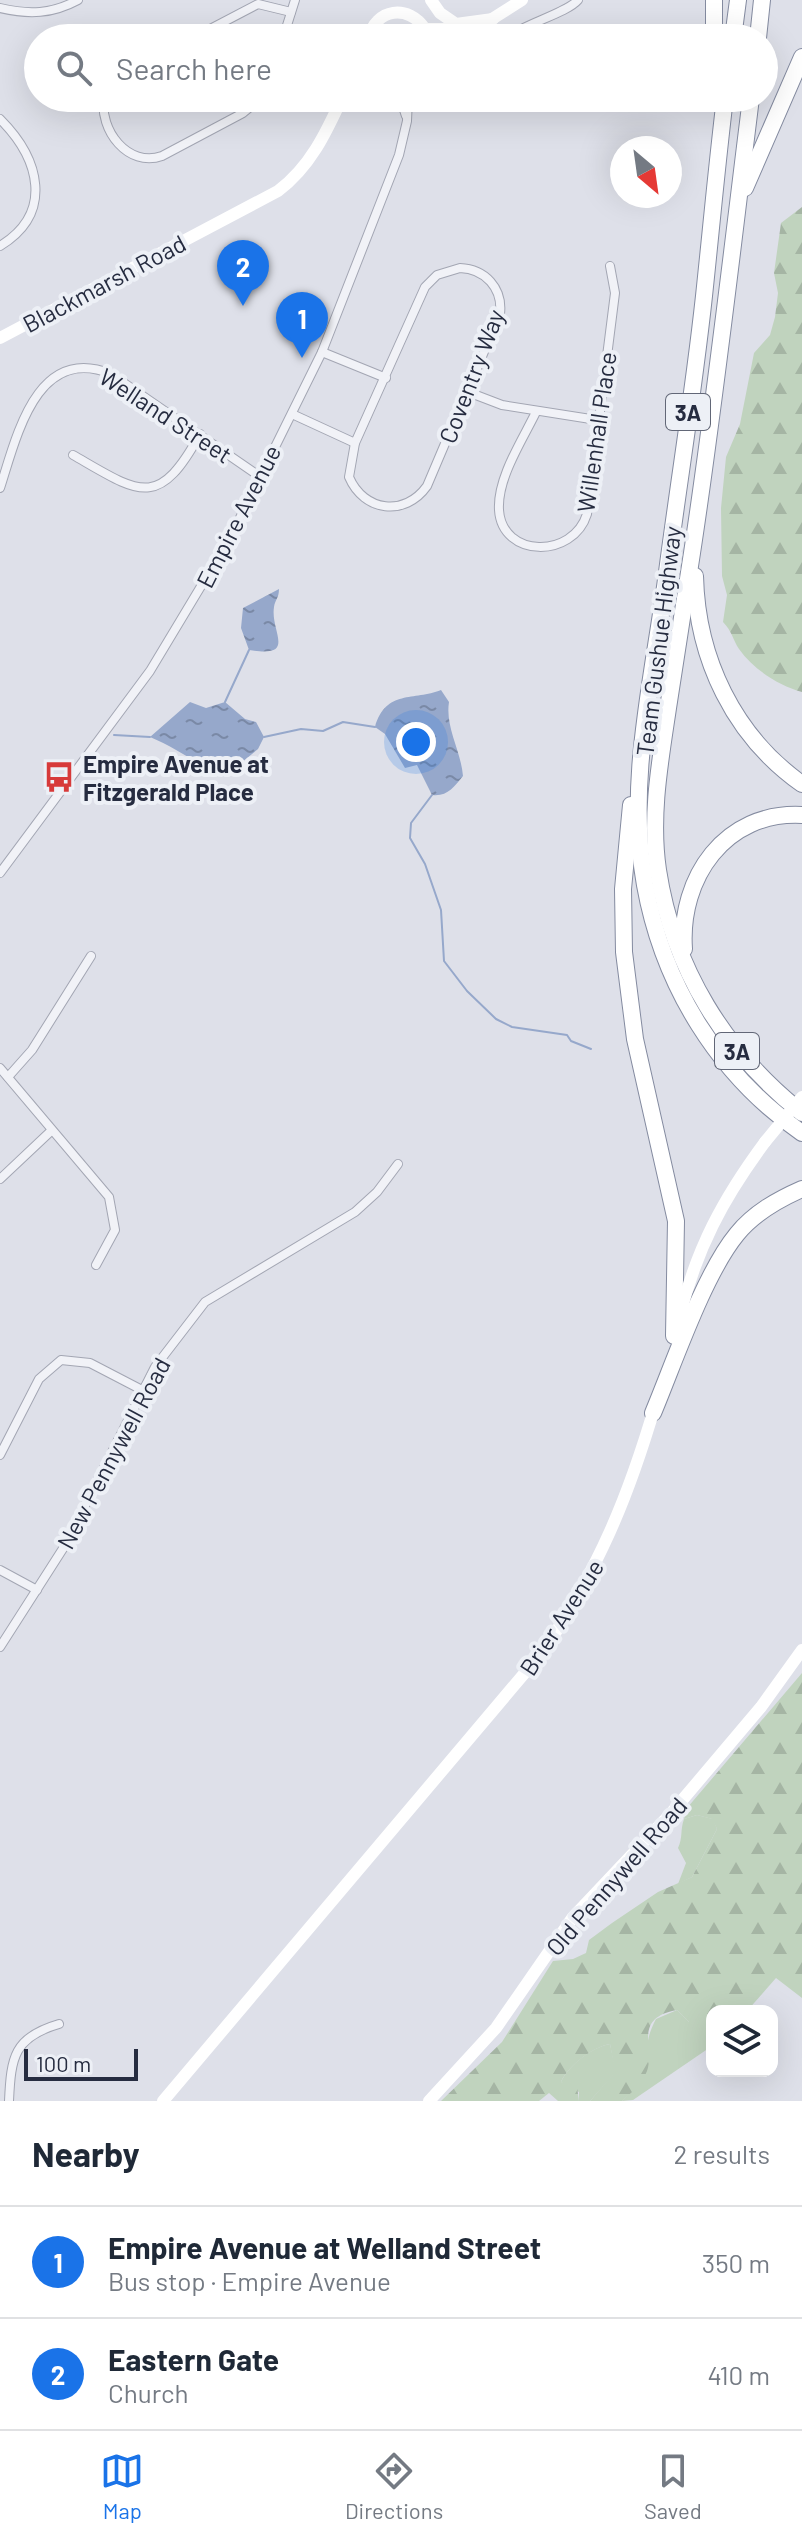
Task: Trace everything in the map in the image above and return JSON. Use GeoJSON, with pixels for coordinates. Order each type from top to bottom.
{"type":"FeatureCollection","features":[{"type":"Feature","properties":{"kind":"highway"},"geometry":{"type":"LineString","coordinates":[[714,0],[714,24]]}},
{"type":"Feature","properties":{"kind":"highway"},"geometry":{"type":"LineString","coordinates":[[735,24],[738,0]]}},
{"type":"Feature","properties":{"kind":"highway"},"geometry":{"type":"LineString","coordinates":[[759,24],[762,0]]}},
{"type":"Feature","properties":{"kind":"highway"},"geometry":{"type":"LineString","coordinates":[[737,208],[802,57]]}},
{"type":"Feature","properties":{"kind":"highway"},"geometry":{"type":"LineString","coordinates":[[715,112],[717,161]]}},
{"type":"Feature","properties":{"kind":"highway","name":"Team Gushue Highway"},"geometry":{"type":"LineString","coordinates":[[723,112],[704,298],[644,733],[640,783],[641,853],[650,909],[669,968],[692,1017],[752,1093],[802,1133]]}},
{"type":"Feature","properties":{"kind":"highway","name":"Team Gushue Highway"},"geometry":{"type":"LineString","coordinates":[[749,112],[656,815],[663,899],[690,974],[719,1028],[746,1062],[802,1113]]}},
{"type":"Feature","properties":{"kind":"highway"},"geometry":{"type":"LineString","coordinates":[[695,535],[700,625],[715,676],[751,737],[802,784]]}},
{"type":"Feature","properties":{"kind":"highway"},"geometry":{"type":"LineString","coordinates":[[644,733],[627,839],[622,923],[635,1039],[676,1221],[674,1336]]}},
{"type":"Feature","properties":{"kind":"highway"},"geometry":{"type":"LineString","coordinates":[[690,974],[685,951],[685,914],[700,869],[736,832],[771,817],[802,815]]}},
{"type":"Feature","properties":{"kind":"highway"},"geometry":{"type":"LineString","coordinates":[[653,1413],[722,1255],[756,1216],[776,1200],[802,1189]]}},
{"type":"Feature","properties":{"kind":"main road"},"geometry":{"type":"LineString","coordinates":[[429,0],[440,13],[456,24],[493,19]]}},
{"type":"Feature","properties":{"kind":"main road"},"geometry":{"type":"LineString","coordinates":[[427,24],[429,0]]}},
{"type":"Feature","properties":{"kind":"main road"},"geometry":{"type":"LineString","coordinates":[[485,24],[522,0]]}},
{"type":"Feature","properties":{"kind":"main road"},"geometry":{"type":"LineString","coordinates":[[376,24],[379,19],[397,12],[410,1]]}},
{"type":"Feature","properties":{"kind":"main road"},"geometry":{"type":"LineString","coordinates":[[397,12],[414,16],[419,24]]}},
{"type":"Feature","properties":{"kind":"main road"},"geometry":{"type":"LineString","coordinates":[[480,24],[493,19]]}},
{"type":"Feature","properties":{"kind":"main road","name":"Blackmarsh Road"},"geometry":{"type":"LineString","coordinates":[[0,338],[278,191],[313,155],[335,112]]}},
{"type":"Feature","properties":{"kind":"main road","name":"Brier Avenue"},"geometry":{"type":"LineString","coordinates":[[163,2101],[545,1649],[580,1596],[622,1510],[702,1244],[720,1208],[765,1142],[802,1097]]}},
{"type":"Feature","properties":{"kind":"main road","name":"Old Pennywell Road"},"geometry":{"type":"LineString","coordinates":[[429,2101],[496,2028],[573,1917],[673,1811],[761,1707],[802,1650]]}},
{"type":"Feature","properties":{"kind":"street"},"geometry":{"type":"LineString","coordinates":[[0,8],[25,14],[50,12],[78,0]]}},
{"type":"Feature","properties":{"kind":"street"},"geometry":{"type":"LineString","coordinates":[[287,24],[295,0]]}},
{"type":"Feature","properties":{"kind":"street"},"geometry":{"type":"LineString","coordinates":[[527,24],[567,10],[578,0]]}},
{"type":"Feature","properties":{"kind":"street"},"geometry":{"type":"LineString","coordinates":[[220,24],[258,4],[291,12]]}},
{"type":"Feature","properties":{"kind":"street"},"geometry":{"type":"LineString","coordinates":[[105,112],[106,121],[120,145],[130,155],[148,159],[162,156],[244,112]]}},
{"type":"Feature","properties":{"kind":"street"},"geometry":{"type":"LineString","coordinates":[[404,112],[407,121]]}},
{"type":"Feature","properties":{"kind":"street","name":"Empire Avenue"},"geometry":{"type":"LineString","coordinates":[[0,873],[3,862],[150,671],[230,538],[322,352],[399,155],[407,112]]}},
{"type":"Feature","properties":{"kind":"street"},"geometry":{"type":"LineString","coordinates":[[0,119],[31,166],[36,202],[31,217],[16,236],[0,246]]}},
{"type":"Feature","properties":{"kind":"street","name":"Willenhall Place"},"geometry":{"type":"LineString","coordinates":[[536,412],[508,472],[499,511],[507,531],[528,545],[561,545],[580,531],[587,514],[615,293],[610,266]]}},
{"type":"Feature","properties":{"kind":"street","name":"Coventry Way"},"geometry":{"type":"LineString","coordinates":[[470,268],[486,276],[501,304],[468,392],[427,486],[418,499],[406,506],[379,506],[353,488],[348,465],[355,443],[425,287],[449,270],[470,268]]}},
{"type":"Feature","properties":{"kind":"street"},"geometry":{"type":"LineString","coordinates":[[322,352],[386,378]]}},
{"type":"Feature","properties":{"kind":"street","name":"Welland Street"},"geometry":{"type":"LineString","coordinates":[[0,488],[38,391],[50,378],[68,370],[87,367],[111,374],[259,476]]}},
{"type":"Feature","properties":{"kind":"street"},"geometry":{"type":"LineString","coordinates":[[468,392],[502,405],[597,420]]}},
{"type":"Feature","properties":{"kind":"street"},"geometry":{"type":"LineString","coordinates":[[292,414],[355,443]]}},
{"type":"Feature","properties":{"kind":"street"},"geometry":{"type":"LineString","coordinates":[[73,455],[133,488],[151,488],[165,483],[181,469],[200,434]]}},
{"type":"Feature","properties":{"kind":"street"},"geometry":{"type":"LineString","coordinates":[[8,1077],[32,1050],[91,956]]}},
{"type":"Feature","properties":{"kind":"street"},"geometry":{"type":"LineString","coordinates":[[0,1068],[101,1186],[114,1206],[115,1230],[96,1265]]}},
{"type":"Feature","properties":{"kind":"street"},"geometry":{"type":"LineString","coordinates":[[0,1179],[51,1131]]}},
{"type":"Feature","properties":{"kind":"street","name":"New Pennywell Road"},"geometry":{"type":"LineString","coordinates":[[0,1647],[77,1523],[155,1367],[205,1302],[355,1212],[377,1192],[398,1164]]}},
{"type":"Feature","properties":{"kind":"street"},"geometry":{"type":"LineString","coordinates":[[0,1455],[39,1379],[61,1360],[90,1363],[142,1390]]}},
{"type":"Feature","properties":{"kind":"street"},"geometry":{"type":"LineString","coordinates":[[0,1570],[37,1590]]}},
{"type":"Feature","properties":{"kind":"street"},"geometry":{"type":"LineString","coordinates":[[9,2101],[5,2080],[22,2042],[36,2030],[59,2024]]}},
{"type":"Feature","properties":{"kind":"green space"},"geometry":{"type":"Polygon","coordinates":[[[802,207],[802,692],[775,681],[752,664],[723,622],[727,595],[722,576],[721,508],[726,457],[740,424],[754,353],[770,335],[775,317],[778,293],[774,273],[781,223],[802,207]]]}},
{"type":"Feature","properties":{"kind":"green space"},"geometry":{"type":"Polygon","coordinates":[[[802,1673],[802,1998],[776,1978],[752,2005],[706,2005],[706,2022],[689,2022],[677,2010],[663,2014],[650,2027],[649,2062],[645,2076],[622,2101],[590,2101],[615,2072],[610,2044],[582,2058],[561,2082],[577,2086],[579,2101],[558,2101],[549,2093],[539,2101],[441,2101],[502,2042],[553,1961],[573,1959],[586,1953],[589,1940],[612,1923],[658,1892],[692,1877],[717,1829],[712,1819],[697,1815],[684,1819],[687,1808],[802,1673]]]}},
{"type":"Feature","properties":{"kind":"green space"},"geometry":{"type":"Polygon","coordinates":[[[697,1815],[713,1819],[717,1829],[692,1877],[678,1884],[686,1863],[678,1848],[684,1819],[697,1815]]]}},
{"type":"Feature","properties":{"kind":"green space"},"geometry":{"type":"Polygon","coordinates":[[[677,2010],[689,2022],[706,2022],[706,2050],[633,2100],[622,2101],[642,2078],[650,2032],[656,2019],[677,2010]]]}},
{"type":"Feature","properties":{"kind":"green space"},"geometry":{"type":"Polygon","coordinates":[[[610,2044],[616,2072],[590,2101],[579,2101],[579,2092],[561,2082],[582,2058],[610,2044]]]}},
{"type":"Feature","properties":{"kind":"water"},"geometry":{"type":"Polygon","coordinates":[[[279,589],[274,607],[277,647],[264,651],[249,650],[241,628],[243,608],[279,589]]]}},
{"type":"Feature","properties":{"kind":"water"},"geometry":{"type":"Polygon","coordinates":[[[441,690],[449,702],[449,721],[463,776],[446,793],[432,795],[417,765],[405,768],[385,734],[375,727],[380,715],[394,701],[441,690]]]}},
{"type":"Feature","properties":{"kind":"water"},"geometry":{"type":"Polygon","coordinates":[[[190,702],[206,708],[225,702],[245,719],[256,722],[264,737],[258,749],[224,777],[150,737],[190,702]]]}},
{"type":"Feature","properties":{"kind":"waterway"},"geometry":{"type":"LineString","coordinates":[[225,702],[249,650]]}},
{"type":"Feature","properties":{"kind":"waterway"},"geometry":{"type":"LineString","coordinates":[[264,737],[301,729],[323,731],[343,722],[375,727]]}},
{"type":"Feature","properties":{"kind":"waterway"},"geometry":{"type":"LineString","coordinates":[[114,735],[150,737]]}},
{"type":"Feature","properties":{"kind":"waterway"},"geometry":{"type":"LineString","coordinates":[[432,795],[411,823],[410,838],[425,864],[441,910],[444,961],[467,991],[496,1019],[512,1027],[567,1035],[571,1041],[591,1049]]}},
{"type":"Feature","properties":{"kind":"place","name":"Eastern Gate"},"geometry":{"type":"Point","coordinates":[243,306]}},
{"type":"Feature","properties":{"kind":"place","name":"Empire Avenue at Welland Street"},"geometry":{"type":"Point","coordinates":[302,358]}},
{"type":"Feature","properties":{"kind":"place","name":"Empire Avenue at Fitzgerald Place"},"geometry":{"type":"Point","coordinates":[59,777]}}]}
